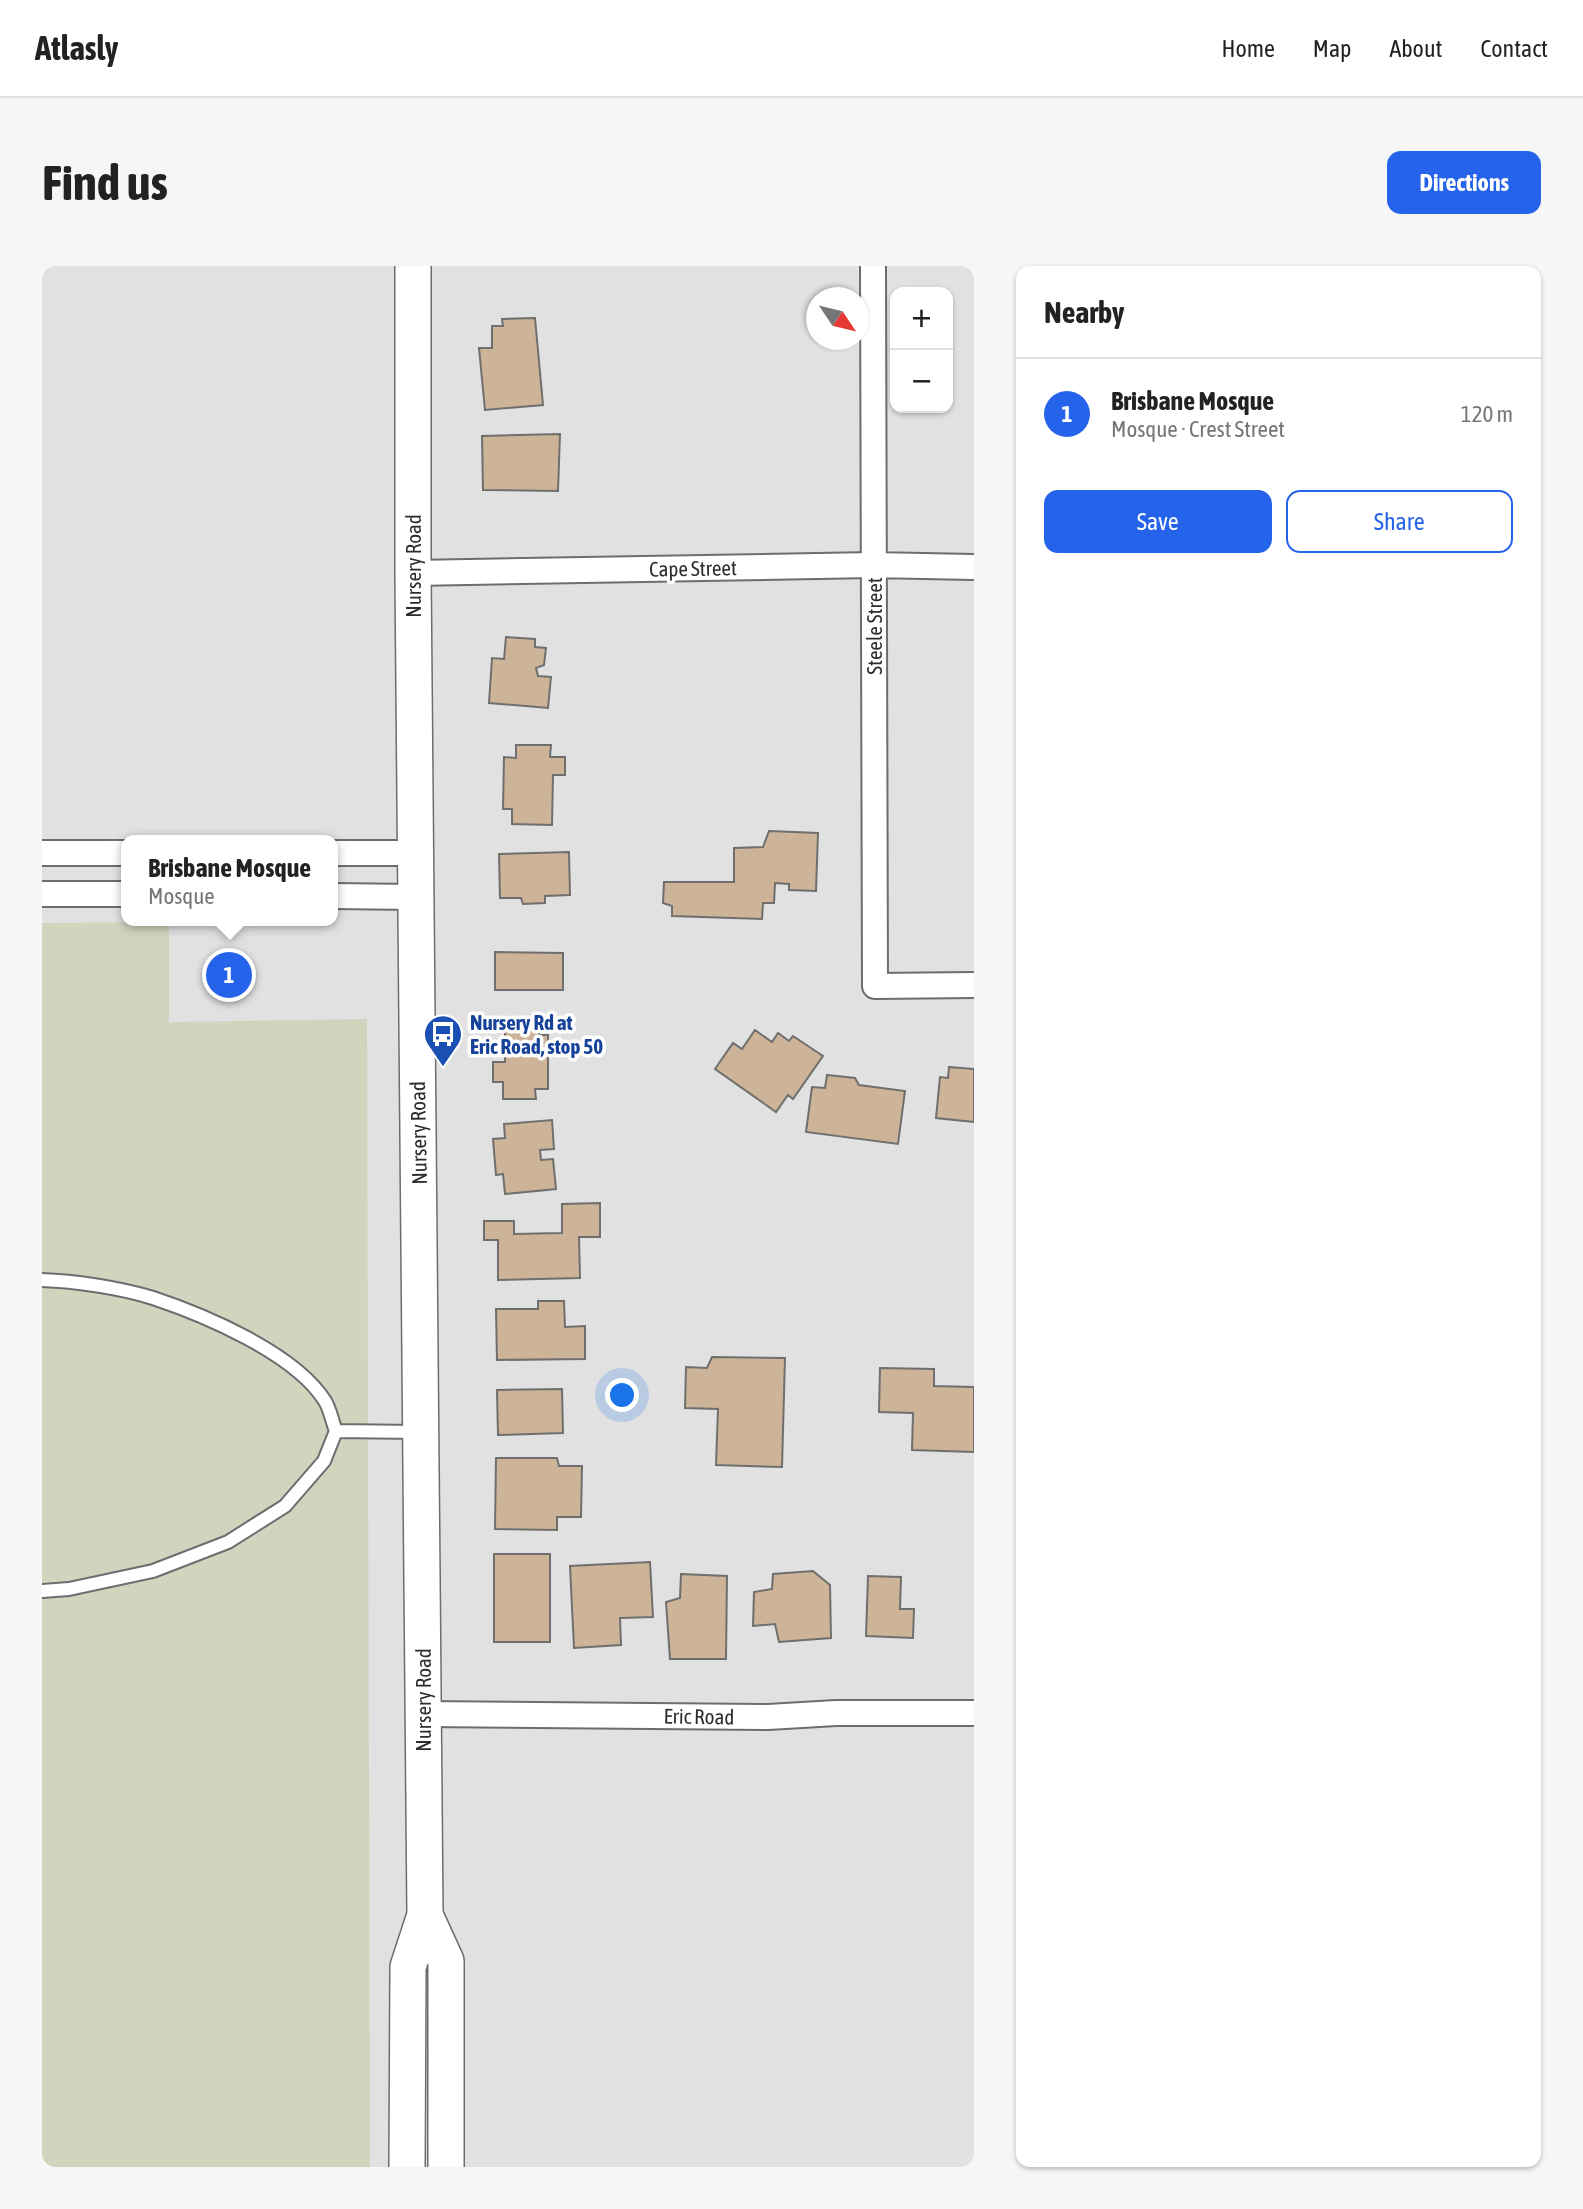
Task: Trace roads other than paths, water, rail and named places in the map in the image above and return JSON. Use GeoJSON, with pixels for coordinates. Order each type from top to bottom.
{"type":"FeatureCollection","features":[{"type":"Feature","properties":{"kind":"main road","name":"Nursery Road"},"geometry":{"type":"LineString","coordinates":[[407,2167],[408,1967],[425,1915],[415,897],[413,266]]}},
{"type":"Feature","properties":{"kind":"main road","name":"Nursery Road"},"geometry":{"type":"LineString","coordinates":[[425,1915],[446,1961],[446,2167]]}},
{"type":"Feature","properties":{"kind":"street","name":"Steele Street"},"geometry":{"type":"LineString","coordinates":[[873,266],[875,986],[974,985]]}},
{"type":"Feature","properties":{"kind":"street","name":"Cape Street"},"geometry":{"type":"LineString","coordinates":[[413,573],[873,565],[974,567]]}},
{"type":"Feature","properties":{"kind":"street"},"geometry":{"type":"LineString","coordinates":[[42,853],[121,853]]}},
{"type":"Feature","properties":{"kind":"street"},"geometry":{"type":"LineString","coordinates":[[338,853],[416,853]]}},
{"type":"Feature","properties":{"kind":"street"},"geometry":{"type":"LineString","coordinates":[[42,894],[121,894]]}},
{"type":"Feature","properties":{"kind":"street"},"geometry":{"type":"LineString","coordinates":[[338,896],[415,897]]}},
{"type":"Feature","properties":{"kind":"street","name":"Eric Road"},"geometry":{"type":"LineString","coordinates":[[423,1714],[768,1717],[836,1713],[974,1713]]}},
{"type":"Feature","properties":{"kind":"lane"},"geometry":{"type":"LineString","coordinates":[[42,1280],[68,1281],[151,1297],[263,1346],[302,1375],[325,1401],[336,1431],[324,1461],[285,1506],[228,1542],[153,1571],[69,1589],[42,1591]]}},
{"type":"Feature","properties":{"kind":"lane"},"geometry":{"type":"LineString","coordinates":[[336,1431],[421,1433]]}},
{"type":"Feature","properties":{"kind":"place","name":"Brisbane Mosque"},"geometry":{"type":"Point","coordinates":[229,975]}},
{"type":"Feature","properties":{"kind":"place","name":"Nursery Rd at Eric Road, stop 50"},"geometry":{"type":"Point","coordinates":[443,1068]}}]}
